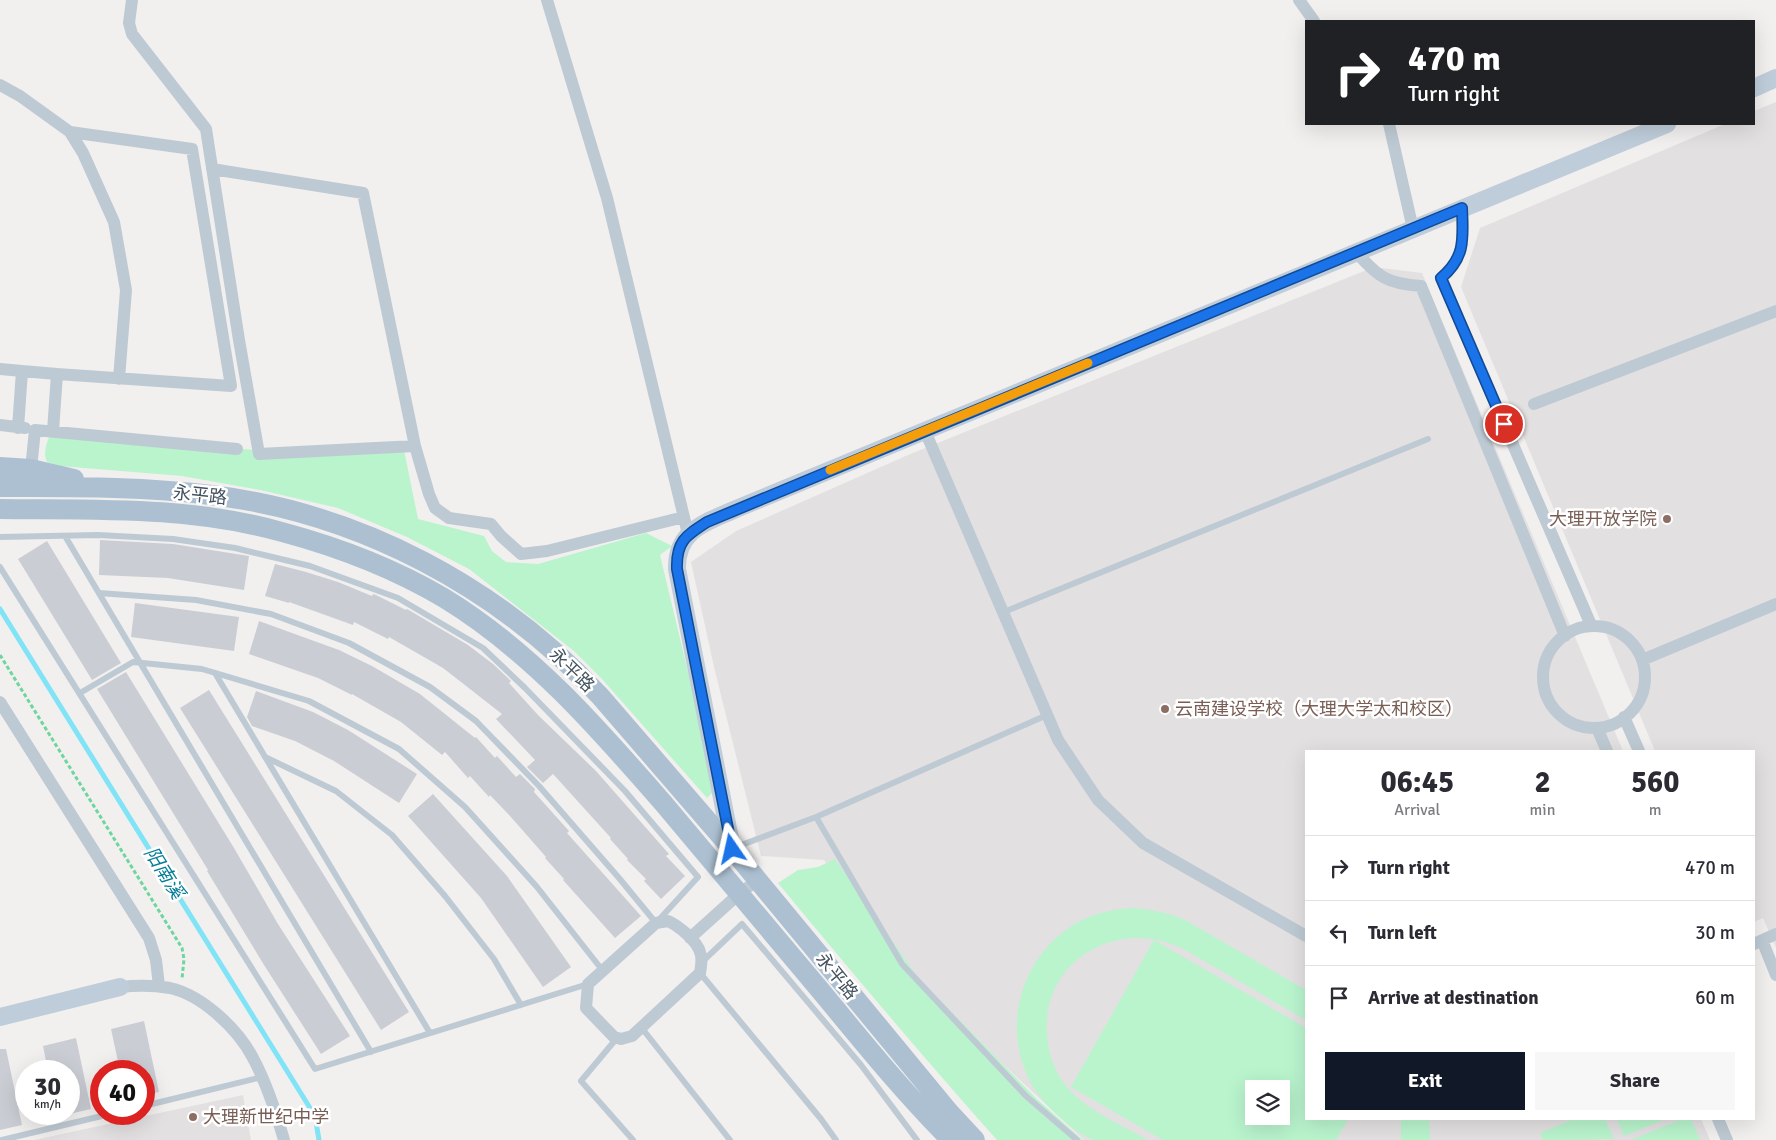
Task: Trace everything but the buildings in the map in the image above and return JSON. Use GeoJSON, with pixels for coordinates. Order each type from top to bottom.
{"type":"FeatureCollection","features":[{"type":"Feature","properties":{"kind":"main road"},"geometry":{"type":"LineString","coordinates":[[0,467],[31,469],[64,476],[103,488]]}},
{"type":"Feature","properties":{"kind":"main road","name":"永平路"},"geometry":{"type":"LineString","coordinates":[[0,486],[103,488],[211,495],[286,510],[335,524],[384,542],[469,587],[502,609],[577,672],[732,849],[975,1140]]}},
{"type":"Feature","properties":{"kind":"main road","name":"永平路"},"geometry":{"type":"LineString","coordinates":[[0,509],[158,512],[230,521],[281,532],[357,557],[444,598],[495,633],[533,664],[589,718],[740,893],[915,1104],[951,1140]]}},
{"type":"Feature","properties":{"kind":"main road"},"geometry":{"type":"LineString","coordinates":[[915,1104],[940,1140]]}},
{"type":"Feature","properties":{"kind":"street"},"geometry":{"type":"LineString","coordinates":[[132,0],[130,23],[132,34],[206,129],[259,454],[415,446]]}},
{"type":"Feature","properties":{"kind":"street"},"geometry":{"type":"LineString","coordinates":[[547,0],[607,198],[688,534]]}},
{"type":"Feature","properties":{"kind":"street"},"geometry":{"type":"LineString","coordinates":[[1299,0],[1313,20]]}},
{"type":"Feature","properties":{"kind":"street"},"geometry":{"type":"LineString","coordinates":[[1755,88],[1776,78]]}},
{"type":"Feature","properties":{"kind":"street"},"geometry":{"type":"LineString","coordinates":[[0,85],[20,96],[70,132],[83,153],[114,222],[126,290],[119,379]]}},
{"type":"Feature","properties":{"kind":"street"},"geometry":{"type":"LineString","coordinates":[[1389,125],[1412,230]]}},
{"type":"Feature","properties":{"kind":"street"},"geometry":{"type":"LineString","coordinates":[[732,849],[677,569],[677,557],[681,543],[688,534],[707,522],[736,509],[1665,125]]}},
{"type":"Feature","properties":{"kind":"street"},"geometry":{"type":"LineString","coordinates":[[1,368],[119,379],[231,386],[192,149],[70,132]]}},
{"type":"Feature","properties":{"kind":"street"},"geometry":{"type":"LineString","coordinates":[[212,170],[363,193],[415,446],[435,508],[449,518],[491,524],[520,554],[546,551],[684,516]]}},
{"type":"Feature","properties":{"kind":"street"},"geometry":{"type":"LineString","coordinates":[[1462,208],[1463,234],[1459,256],[1449,271],[1441,278],[1591,625]]}},
{"type":"Feature","properties":{"kind":"street"},"geometry":{"type":"LineString","coordinates":[[1357,253],[1373,272],[1382,277],[1407,285],[1421,286],[1565,636]]}},
{"type":"Feature","properties":{"kind":"street"},"geometry":{"type":"LineString","coordinates":[[1534,404],[1776,311]]}},
{"type":"Feature","properties":{"kind":"street"},"geometry":{"type":"LineString","coordinates":[[18,428],[22,371]]}},
{"type":"Feature","properties":{"kind":"street"},"geometry":{"type":"LineString","coordinates":[[53,431],[57,374]]}},
{"type":"Feature","properties":{"kind":"street"},"geometry":{"type":"LineString","coordinates":[[0,426],[237,449]]}},
{"type":"Feature","properties":{"kind":"street"},"geometry":{"type":"LineString","coordinates":[[31,469],[35,430]]}},
{"type":"Feature","properties":{"kind":"street"},"geometry":{"type":"LineString","coordinates":[[925,431],[1058,740],[1098,800],[1144,843],[1305,935]]}},
{"type":"Feature","properties":{"kind":"street"},"geometry":{"type":"LineString","coordinates":[[1642,660],[1776,604]]}},
{"type":"Feature","properties":{"kind":"street"},"geometry":{"type":"LineString","coordinates":[[1591,625],[1612,628],[1629,639],[1640,655],[1645,674],[1642,694],[1632,711],[1616,723],[1597,728],[1578,725],[1561,716],[1549,701],[1543,682],[1545,663],[1555,644],[1571,631],[1591,625]]}},
{"type":"Feature","properties":{"kind":"street"},"geometry":{"type":"LineString","coordinates":[[0,702],[149,938],[156,960],[159,986]]}},
{"type":"Feature","properties":{"kind":"street"},"geometry":{"type":"LineString","coordinates":[[1624,717],[1639,750]]}},
{"type":"Feature","properties":{"kind":"street"},"geometry":{"type":"LineString","coordinates":[[1597,728],[1607,750]]}},
{"type":"Feature","properties":{"kind":"street"},"geometry":{"type":"LineString","coordinates":[[690,938],[740,893],[758,880]]}},
{"type":"Feature","properties":{"kind":"street"},"geometry":{"type":"LineString","coordinates":[[668,921],[678,925],[690,938],[700,950],[701,968],[632,1036],[621,1039],[617,1038],[586,1008],[588,984],[656,923],[668,921]]}},
{"type":"Feature","properties":{"kind":"street"},"geometry":{"type":"LineString","coordinates":[[1776,934],[1758,942],[1776,974]]}},
{"type":"Feature","properties":{"kind":"street"},"geometry":{"type":"LineString","coordinates":[[0,1017],[120,987],[137,985],[159,986],[182,992],[207,1005],[222,1019],[252,1056],[274,1107],[284,1140]]}},
{"type":"Feature","properties":{"kind":"street"},"geometry":{"type":"LineString","coordinates":[[1718,1120],[1727,1140]]}},
{"type":"Feature","properties":{"kind":"lane"},"geometry":{"type":"LineString","coordinates":[[1004,612],[1428,439]]}},
{"type":"Feature","properties":{"kind":"lane"},"geometry":{"type":"LineString","coordinates":[[0,537],[98,535],[173,539],[235,548],[310,566],[398,598],[483,648],[525,688],[625,791],[698,877],[656,923],[539,786],[476,721],[430,687],[349,643],[271,614],[196,600],[99,593]]}},
{"type":"Feature","properties":{"kind":"lane"},"geometry":{"type":"LineString","coordinates":[[65,536],[370,1052]]}},
{"type":"Feature","properties":{"kind":"lane"},"geometry":{"type":"LineString","coordinates":[[0,567],[315,1069],[588,984]]}},
{"type":"Feature","properties":{"kind":"lane"},"geometry":{"type":"LineString","coordinates":[[80,693],[133,662],[202,669],[309,701],[399,749],[465,807],[537,887],[603,971]]}},
{"type":"Feature","properties":{"kind":"lane"},"geometry":{"type":"LineString","coordinates":[[215,673],[430,1033]]}},
{"type":"Feature","properties":{"kind":"lane"},"geometry":{"type":"LineString","coordinates":[[732,849],[816,817],[1047,715]]}},
{"type":"Feature","properties":{"kind":"lane"},"geometry":{"type":"LineString","coordinates":[[265,757],[336,791],[392,836],[445,896],[494,959],[520,1005]]}},
{"type":"Feature","properties":{"kind":"lane"},"geometry":{"type":"LineString","coordinates":[[816,817],[902,964],[1026,1096],[1077,1140]]}},
{"type":"Feature","properties":{"kind":"lane"},"geometry":{"type":"LineString","coordinates":[[836,1140],[701,968],[742,924],[861,1065],[917,1140]]}},
{"type":"Feature","properties":{"kind":"lane"},"geometry":{"type":"LineString","coordinates":[[642,1027],[730,1140]]}},
{"type":"Feature","properties":{"kind":"lane"},"geometry":{"type":"LineString","coordinates":[[617,1038],[581,1081],[633,1140]]}},
{"type":"Feature","properties":{"kind":"lane"},"geometry":{"type":"LineString","coordinates":[[155,1103],[262,1077]]}},
{"type":"Feature","properties":{"kind":"lane"},"geometry":{"type":"LineString","coordinates":[[2,1140],[90,1119]]}},
{"type":"Feature","properties":{"kind":"path"},"geometry":{"type":"LineString","coordinates":[[0,655],[182,948],[184,959],[182,992]]}},
{"type":"Feature","properties":{"kind":"shaded area","name":"大理开放学院"},"geometry":{"type":"Polygon","coordinates":[[[1776,102],[1776,948],[1763,918],[1755,922],[1755,750],[1655,750],[1461,287],[1480,228],[1723,125],[1755,125],[1755,111],[1776,102]]]}},
{"type":"Feature","properties":{"kind":"shaded area","name":"云南建设学校（大理大学太和校区）"},"geometry":{"type":"Polygon","coordinates":[[[1374,267],[1422,273],[1623,750],[1305,750],[1305,1120],[1701,1120],[1710,1140],[1084,1140],[883,952],[824,860],[761,856],[714,667],[691,562],[736,531],[908,455],[1374,267]]]}},
{"type":"Feature","properties":{"kind":"shaded area","name":"大理新世纪中学"},"geometry":{"type":"Polygon","coordinates":[[[243,1095],[251,1140],[34,1140],[104,1125],[155,1125],[155,1114],[243,1095]]]}},
{"type":"Feature","properties":{"kind":"green space"},"geometry":{"type":"Polygon","coordinates":[[[50,435],[256,450],[404,450],[418,519],[484,536],[492,551],[506,562],[538,564],[646,533],[672,546],[660,555],[716,789],[707,798],[602,679],[574,651],[469,569],[407,537],[338,508],[260,490],[182,476],[60,466],[47,462],[45,455],[50,435]]]}},
{"type":"Feature","properties":{"kind":"green space"},"geometry":{"type":"Polygon","coordinates":[[[835,859],[919,979],[1037,1099],[1083,1140],[997,1140],[886,1013],[778,883],[798,870],[818,867],[835,859]]]}},
{"type":"Feature","properties":{"kind":"green space"},"geometry":{"type":"Polygon","coordinates":[[[1144,909],[1158,911],[1185,920],[1305,989],[1305,1019],[1187,951],[1161,941],[1134,938],[1109,942],[1087,953],[1068,969],[1055,990],[1047,1015],[1050,1055],[1057,1073],[1064,1083],[1085,1104],[1148,1140],[1094,1140],[1079,1132],[1054,1112],[1036,1092],[1024,1069],[1018,1044],[1017,1018],[1022,993],[1032,970],[1046,948],[1066,930],[1080,921],[1113,910],[1144,909]]]}},
{"type":"Feature","properties":{"kind":"green space"},"geometry":{"type":"Polygon","coordinates":[[[1154,940],[1305,1027],[1305,1120],[1347,1120],[1336,1140],[1163,1140],[1071,1087],[1154,940]]]}},
{"type":"Feature","properties":{"kind":"green space"},"geometry":{"type":"Polygon","coordinates":[[[1401,1120],[1429,1120],[1430,1140],[1401,1140],[1401,1120]]]}},
{"type":"Feature","properties":{"kind":"green space"},"geometry":{"type":"Polygon","coordinates":[[[1572,1120],[1605,1120],[1614,1139],[1543,1140],[1540,1133],[1572,1120]]]}},
{"type":"Feature","properties":{"kind":"green space"},"geometry":{"type":"Polygon","coordinates":[[[1617,1120],[1664,1120],[1624,1136],[1617,1120]]]}},
{"type":"Feature","properties":{"kind":"green space"},"geometry":{"type":"Polygon","coordinates":[[[1680,1120],[1691,1120],[1700,1140],[1631,1140],[1680,1120]]]}},
{"type":"Feature","properties":{"kind":"waterway","name":"阳南溪"},"geometry":{"type":"LineString","coordinates":[[0,609],[315,1116],[319,1140]]}},
{"type":"Feature","properties":{"kind":"slow traffic"},"geometry":{"type":"LineString","coordinates":[[830,470],[1088,363]]}},
{"type":"Feature","properties":{"kind":"place","name":"大理开放学院"},"geometry":{"type":"Point","coordinates":[1667,519]}},
{"type":"Feature","properties":{"kind":"place","name":"云南建设学校（大理大学太和校区）"},"geometry":{"type":"Point","coordinates":[1165,709]}},
{"type":"Feature","properties":{"kind":"place","name":"大理新世纪中学"},"geometry":{"type":"Point","coordinates":[193,1117]}},
{"type":"Feature","properties":{"kind":"route"},"geometry":{"type":"LineString","coordinates":[[732,849],[677,569],[677,557],[681,543],[688,534],[707,522],[1462,208],[1462,246],[1454,266],[1441,278],[1504,424]]}}]}
